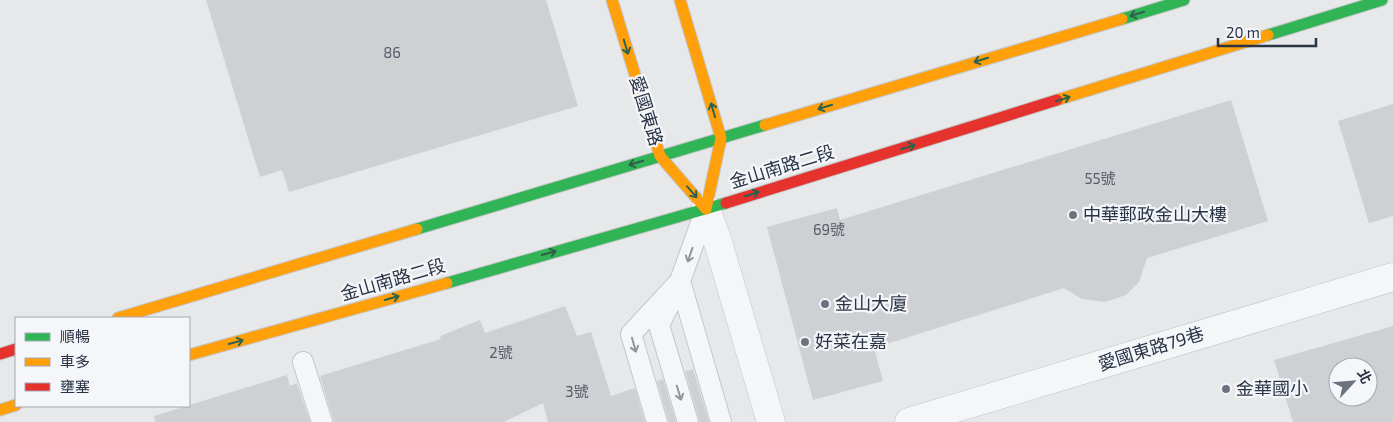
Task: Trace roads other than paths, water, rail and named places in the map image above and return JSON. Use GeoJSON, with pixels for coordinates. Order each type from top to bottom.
{"type":"FeatureCollection","features":[{"type":"Feature","properties":{"kind":"main road","name":"愛國東路"},"geometry":{"type":"LineString","coordinates":[[612,0],[660,156],[706,209]]}},
{"type":"Feature","properties":{"kind":"main road"},"geometry":{"type":"LineString","coordinates":[[680,0],[721,138],[706,209]]}},
{"type":"Feature","properties":{"kind":"main road"},"geometry":{"type":"LineString","coordinates":[[121,317],[1184,0]]}},
{"type":"Feature","properties":{"kind":"main road","name":"金山南路二段"},"geometry":{"type":"LineString","coordinates":[[190,354],[706,209],[1382,0]]}},
{"type":"Feature","properties":{"kind":"main road"},"geometry":{"type":"LineString","coordinates":[[0,354],[15,349]]}},
{"type":"Feature","properties":{"kind":"main road"},"geometry":{"type":"LineString","coordinates":[[0,410],[15,405]]}},
{"type":"Feature","properties":{"kind":"street","name":"愛國東路"},"geometry":{"type":"LineString","coordinates":[[706,209],[717,238],[771,422]]}},
{"type":"Feature","properties":{"kind":"street","name":"愛國東路79巷"},"geometry":{"type":"LineString","coordinates":[[909,422],[1393,277]]}},
{"type":"Feature","properties":{"kind":"lane"},"geometry":{"type":"LineString","coordinates":[[688,422],[659,325],[680,282],[706,209]]}},
{"type":"Feature","properties":{"kind":"lane"},"geometry":{"type":"LineString","coordinates":[[657,422],[631,334],[680,282]]}},
{"type":"Feature","properties":{"kind":"lane"},"geometry":{"type":"LineString","coordinates":[[680,282],[721,422]]}},
{"type":"Feature","properties":{"kind":"lane"},"geometry":{"type":"LineString","coordinates":[[303,362],[322,422]]}},
{"type":"Feature","properties":{"kind":"place","name":"中華郵政金山大樓"},"geometry":{"type":"Point","coordinates":[1073,215]}},
{"type":"Feature","properties":{"kind":"place","name":"金山大廈"},"geometry":{"type":"Point","coordinates":[825,304]}},
{"type":"Feature","properties":{"kind":"place","name":"好菜在嘉"},"geometry":{"type":"Point","coordinates":[805,342]}},
{"type":"Feature","properties":{"kind":"place","name":"金華國小"},"geometry":{"type":"Point","coordinates":[1226,389]}}]}
